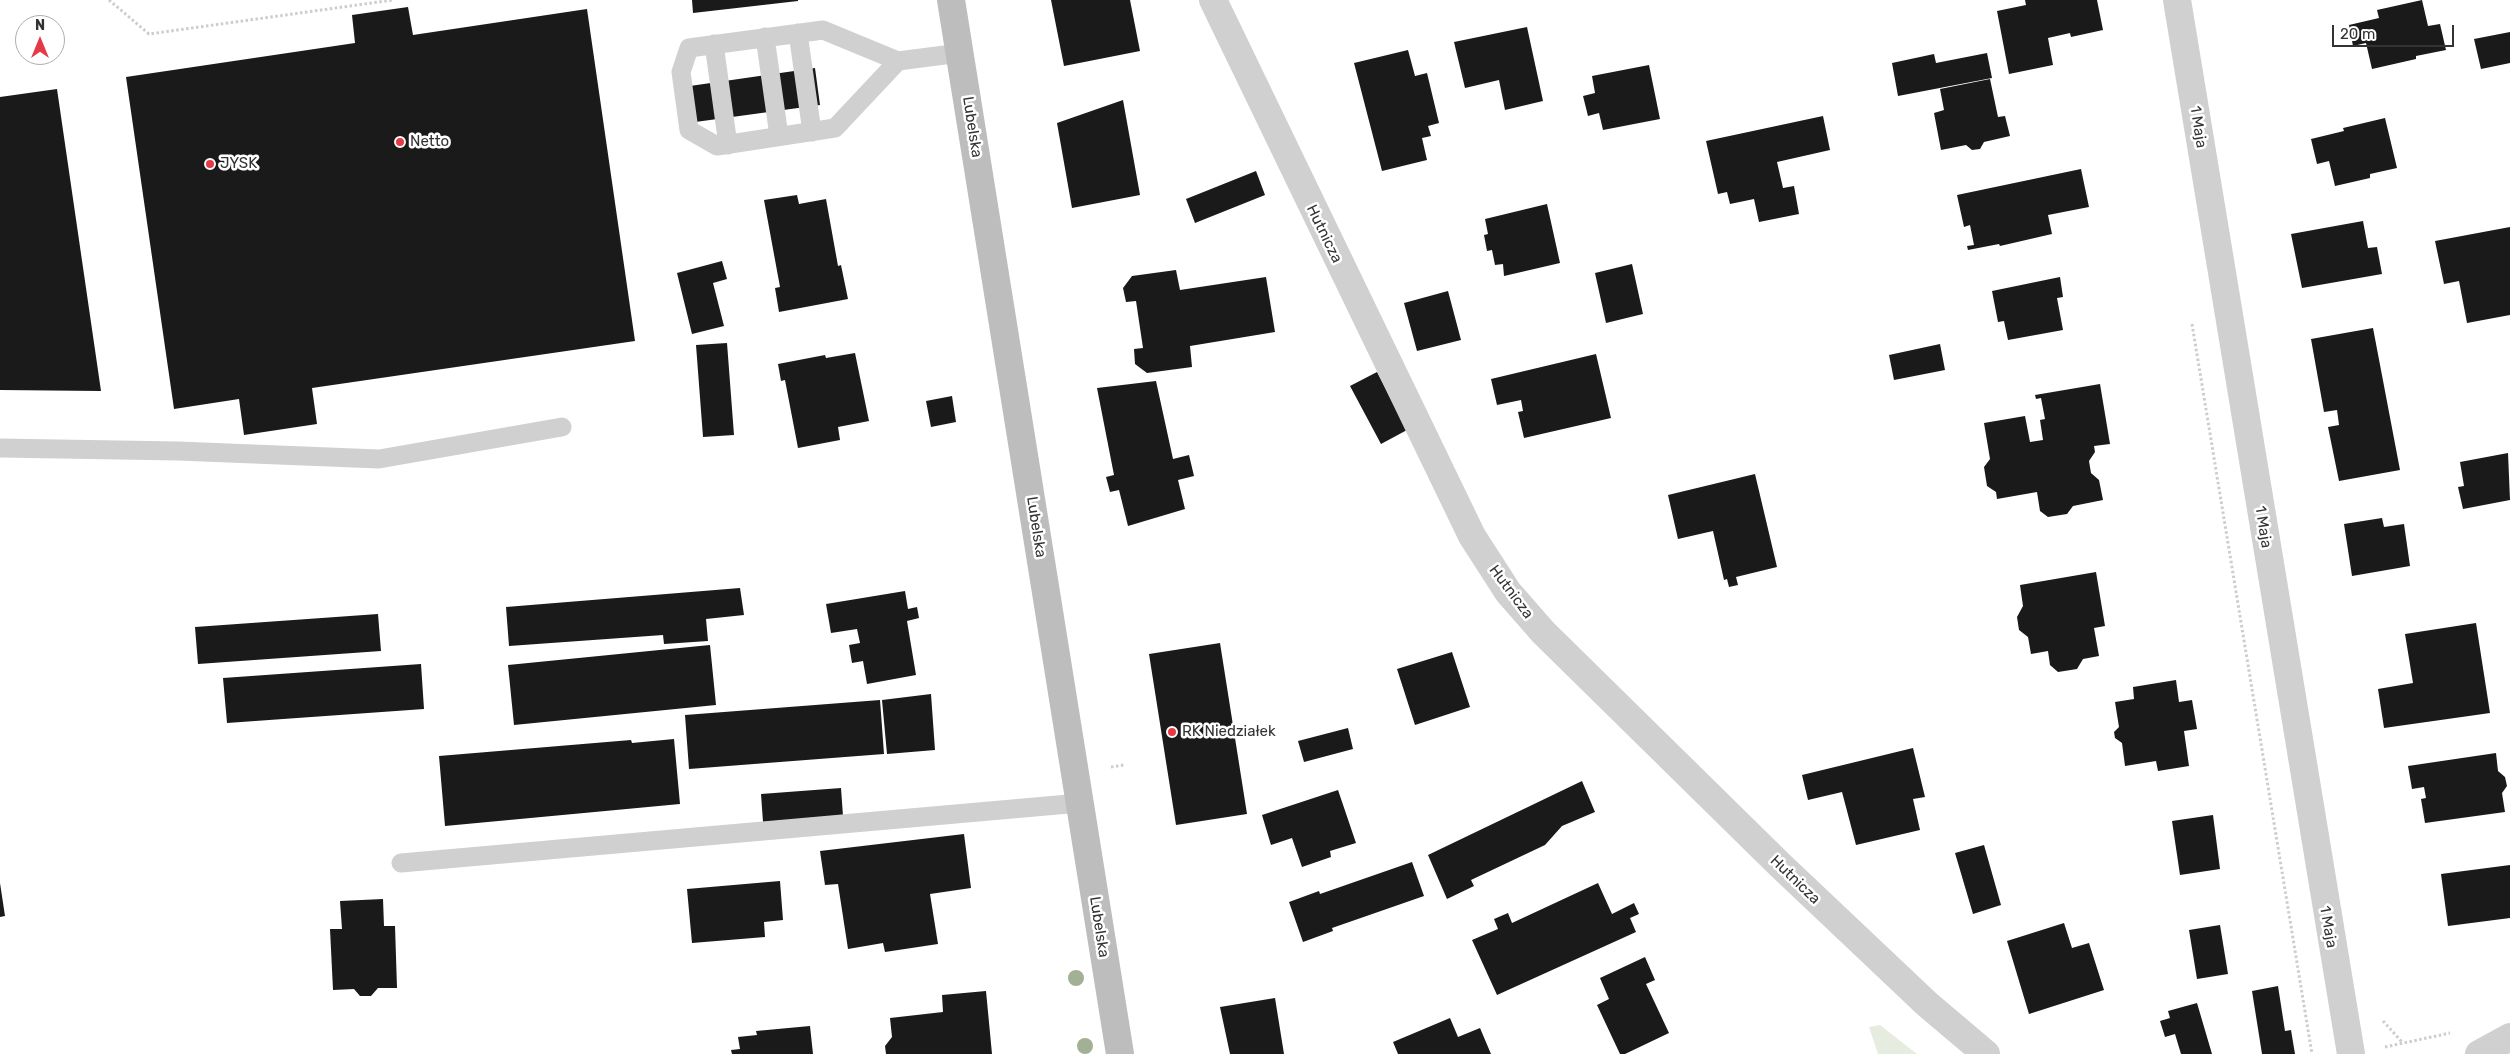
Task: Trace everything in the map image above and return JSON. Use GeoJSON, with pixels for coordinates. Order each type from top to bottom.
{"type":"FeatureCollection","features":[{"type":"Feature","properties":{"kind":"main road","name":"Lubelska"},"geometry":{"type":"LineString","coordinates":[[951,0],[1120,1054]]}},
{"type":"Feature","properties":{"kind":"street","name":"Hutnicza"},"geometry":{"type":"LineString","coordinates":[[1213,0],[1472,536],[1508,592],[1549,639],[1779,864],[1927,1004],[1986,1054]]}},
{"type":"Feature","properties":{"kind":"street","name":"1 Maja"},"geometry":{"type":"LineString","coordinates":[[2177,0],[2351,1054]]}},
{"type":"Feature","properties":{"kind":"street"},"geometry":{"type":"LineString","coordinates":[[2479,1054],[2510,1037]]}},
{"type":"Feature","properties":{"kind":"lane"},"geometry":{"type":"LineString","coordinates":[[898,61],[835,128],[716,146],[689,130],[681,72],[689,48],[823,30],[898,61],[960,53]]}},
{"type":"Feature","properties":{"kind":"lane"},"geometry":{"type":"LineString","coordinates":[[798,33],[812,132]]}},
{"type":"Feature","properties":{"kind":"lane"},"geometry":{"type":"LineString","coordinates":[[765,37],[779,136]]}},
{"type":"Feature","properties":{"kind":"lane"},"geometry":{"type":"LineString","coordinates":[[714,44],[728,145]]}},
{"type":"Feature","properties":{"kind":"lane"},"geometry":{"type":"LineString","coordinates":[[0,448],[178,450],[379,459],[562,426]]}},
{"type":"Feature","properties":{"kind":"lane"},"geometry":{"type":"LineString","coordinates":[[402,863],[1080,803]]}},
{"type":"Feature","properties":{"kind":"path"},"geometry":{"type":"LineString","coordinates":[[109,0],[149,34],[393,0]]}},
{"type":"Feature","properties":{"kind":"path"},"geometry":{"type":"LineString","coordinates":[[2191,319],[2312,1054]]}},
{"type":"Feature","properties":{"kind":"path"},"geometry":{"type":"LineString","coordinates":[[2351,1054],[2457,1032]]}},
{"type":"Feature","properties":{"kind":"shaded area"},"geometry":{"type":"Polygon","coordinates":[[[1880,1025],[1917,1054],[1878,1054],[1869,1027],[1880,1025]]]}},
{"type":"Feature","properties":{"kind":"building"},"geometry":{"type":"Polygon","coordinates":[[[692,0],[798,0],[798,1],[693,13],[692,0]]]}},
{"type":"Feature","properties":{"kind":"building"},"geometry":{"type":"Polygon","coordinates":[[[1051,0],[1130,0],[1140,51],[1064,66],[1051,0]]]}},
{"type":"Feature","properties":{"kind":"building"},"geometry":{"type":"Polygon","coordinates":[[[2025,0],[2097,0],[2103,30],[2071,37],[2070,33],[2048,38],[2053,65],[2009,74],[1997,11],[2026,5],[2025,0]]]}},
{"type":"Feature","properties":{"kind":"building"},"geometry":{"type":"Polygon","coordinates":[[[2422,0],[2428,26],[2440,24],[2446,50],[2416,56],[2416,59],[2372,69],[2366,43],[2353,46],[2349,25],[2379,18],[2377,10],[2422,0]]]}},
{"type":"Feature","properties":{"kind":"building"},"geometry":{"type":"Polygon","coordinates":[[[408,7],[413,35],[587,9],[635,341],[312,388],[317,424],[244,435],[239,399],[174,409],[126,77],[355,43],[352,15],[408,7]]]}},
{"type":"Feature","properties":{"kind":"building"},"geometry":{"type":"Polygon","coordinates":[[[1527,27],[1543,101],[1505,110],[1499,80],[1465,88],[1454,42],[1527,27]]]}},
{"type":"Feature","properties":{"kind":"building"},"geometry":{"type":"Polygon","coordinates":[[[2510,32],[2510,63],[2481,69],[2474,39],[2510,32]]]}},
{"type":"Feature","properties":{"kind":"building"},"geometry":{"type":"Polygon","coordinates":[[[1408,50],[1415,76],[1427,73],[1439,123],[1428,126],[1431,136],[1422,138],[1427,160],[1382,171],[1354,63],[1408,50]]]}},
{"type":"Feature","properties":{"kind":"building"},"geometry":{"type":"Polygon","coordinates":[[[1987,53],[1992,78],[1898,96],[1892,63],[1934,54],[1936,63],[1987,53]]]}},
{"type":"Feature","properties":{"kind":"building"},"geometry":{"type":"Polygon","coordinates":[[[1649,65],[1660,119],[1603,130],[1599,113],[1588,116],[1583,96],[1595,93],[1592,76],[1649,65]]]}},
{"type":"Feature","properties":{"kind":"building"},"geometry":{"type":"Polygon","coordinates":[[[815,68],[820,105],[688,123],[683,87],[815,68]]]}},
{"type":"Feature","properties":{"kind":"building"},"geometry":{"type":"Polygon","coordinates":[[[1990,79],[1998,117],[2005,116],[2010,136],[1984,142],[1980,149],[1972,150],[1966,145],[1941,150],[1934,113],[1944,110],[1940,89],[1990,79]]]}},
{"type":"Feature","properties":{"kind":"building"},"geometry":{"type":"Polygon","coordinates":[[[57,89],[101,391],[0,390],[0,97],[57,89]]]}},
{"type":"Feature","properties":{"kind":"building"},"geometry":{"type":"Polygon","coordinates":[[[1123,100],[1140,195],[1072,208],[1057,123],[1123,100]]]}},
{"type":"Feature","properties":{"kind":"building"},"geometry":{"type":"Polygon","coordinates":[[[1823,116],[1830,150],[1777,162],[1783,188],[1794,186],[1799,214],[1759,222],[1754,199],[1730,204],[1727,192],[1718,194],[1706,141],[1823,116]]]}},
{"type":"Feature","properties":{"kind":"building"},"geometry":{"type":"Polygon","coordinates":[[[2385,118],[2397,168],[2370,174],[2370,178],[2335,186],[2329,161],[2317,164],[2311,139],[2344,131],[2343,128],[2385,118]]]}},
{"type":"Feature","properties":{"kind":"building"},"geometry":{"type":"Polygon","coordinates":[[[2081,169],[2089,207],[2048,215],[2052,234],[2000,246],[1999,244],[1968,250],[1967,246],[1974,245],[1970,225],[1964,227],[1957,195],[2081,169]]]}},
{"type":"Feature","properties":{"kind":"building"},"geometry":{"type":"Polygon","coordinates":[[[1256,171],[1265,195],[1195,223],[1186,199],[1256,171]]]}},
{"type":"Feature","properties":{"kind":"building"},"geometry":{"type":"Polygon","coordinates":[[[797,195],[799,204],[826,199],[838,266],[841,265],[848,299],[779,312],[775,288],[780,287],[764,200],[797,195]]]}},
{"type":"Feature","properties":{"kind":"building"},"geometry":{"type":"Polygon","coordinates":[[[1547,204],[1560,263],[1504,276],[1503,264],[1495,265],[1492,250],[1487,251],[1484,235],[1488,234],[1485,219],[1547,204]]]}},
{"type":"Feature","properties":{"kind":"building"},"geometry":{"type":"Polygon","coordinates":[[[2363,221],[2368,248],[2377,247],[2382,274],[2302,288],[2291,234],[2363,221]]]}},
{"type":"Feature","properties":{"kind":"building"},"geometry":{"type":"Polygon","coordinates":[[[2510,227],[2510,315],[2467,323],[2459,281],[2444,284],[2435,241],[2510,227]]]}},
{"type":"Feature","properties":{"kind":"building"},"geometry":{"type":"Polygon","coordinates":[[[722,261],[727,279],[713,283],[724,326],[692,334],[677,273],[722,261]]]}},
{"type":"Feature","properties":{"kind":"building"},"geometry":{"type":"Polygon","coordinates":[[[1632,264],[1643,314],[1606,323],[1595,273],[1632,264]]]}},
{"type":"Feature","properties":{"kind":"building"},"geometry":{"type":"Polygon","coordinates":[[[1176,270],[1180,290],[1266,277],[1275,332],[1190,346],[1192,367],[1147,373],[1135,364],[1134,349],[1143,348],[1136,301],[1126,302],[1123,288],[1132,276],[1176,270]]]}},
{"type":"Feature","properties":{"kind":"building"},"geometry":{"type":"Polygon","coordinates":[[[2060,277],[2063,297],[2057,298],[2063,330],[2008,340],[2004,321],[1998,322],[1992,291],[2060,277]]]}},
{"type":"Feature","properties":{"kind":"building"},"geometry":{"type":"Polygon","coordinates":[[[1448,291],[1461,340],[1417,351],[1404,303],[1448,291]]]}},
{"type":"Feature","properties":{"kind":"building"},"geometry":{"type":"Polygon","coordinates":[[[2373,328],[2400,470],[2339,481],[2328,427],[2339,425],[2337,410],[2324,412],[2311,339],[2373,328]]]}},
{"type":"Feature","properties":{"kind":"building"},"geometry":{"type":"Polygon","coordinates":[[[727,343],[734,435],[703,437],[696,345],[727,343]]]}},
{"type":"Feature","properties":{"kind":"building"},"geometry":{"type":"Polygon","coordinates":[[[1940,344],[1945,370],[1894,380],[1889,355],[1940,344]]]}},
{"type":"Feature","properties":{"kind":"building"},"geometry":{"type":"Polygon","coordinates":[[[855,353],[869,421],[838,427],[840,440],[798,448],[785,380],[781,381],[778,364],[825,355],[826,358],[855,353]]]}},
{"type":"Feature","properties":{"kind":"building"},"geometry":{"type":"Polygon","coordinates":[[[1596,354],[1611,418],[1524,438],[1518,412],[1523,411],[1521,400],[1497,405],[1491,379],[1596,354]]]}},
{"type":"Feature","properties":{"kind":"building"},"geometry":{"type":"Polygon","coordinates":[[[1377,372],[1407,430],[1381,444],[1350,386],[1377,372]]]}},
{"type":"Feature","properties":{"kind":"building"},"geometry":{"type":"Polygon","coordinates":[[[1156,381],[1173,459],[1189,455],[1194,476],[1178,480],[1185,509],[1128,526],[1119,490],[1110,492],[1106,477],[1114,475],[1097,388],[1156,381]]]}},
{"type":"Feature","properties":{"kind":"building"},"geometry":{"type":"Polygon","coordinates":[[[2100,384],[2110,444],[2094,446],[2095,452],[2089,461],[2091,473],[2099,480],[2103,500],[2073,506],[2067,514],[2048,517],[2040,511],[2037,492],[1997,499],[1996,492],[1987,486],[1984,467],[1990,459],[1984,423],[2025,416],[2030,442],[2043,440],[2040,420],[2045,419],[2041,398],[2036,399],[2035,395],[2100,384]]]}},
{"type":"Feature","properties":{"kind":"building"},"geometry":{"type":"Polygon","coordinates":[[[952,396],[956,422],[931,427],[926,401],[952,396]]]}},
{"type":"Feature","properties":{"kind":"building"},"geometry":{"type":"Polygon","coordinates":[[[2508,453],[2510,500],[2463,509],[2458,487],[2464,486],[2460,462],[2508,453]]]}},
{"type":"Feature","properties":{"kind":"building"},"geometry":{"type":"Polygon","coordinates":[[[1755,474],[1777,567],[1736,577],[1738,585],[1729,587],[1727,579],[1724,580],[1713,531],[1678,539],[1668,495],[1755,474]]]}},
{"type":"Feature","properties":{"kind":"building"},"geometry":{"type":"Polygon","coordinates":[[[2382,518],[2384,527],[2404,524],[2410,566],[2352,576],[2344,524],[2382,518]]]}},
{"type":"Feature","properties":{"kind":"building"},"geometry":{"type":"Polygon","coordinates":[[[2096,572],[2105,626],[2094,628],[2099,656],[2083,659],[2077,669],[2058,672],[2050,665],[2048,651],[2031,654],[2028,637],[2019,630],[2017,617],[2023,606],[2020,585],[2096,572]]]}},
{"type":"Feature","properties":{"kind":"building"},"geometry":{"type":"Polygon","coordinates":[[[740,588],[744,615],[706,619],[708,641],[664,644],[663,635],[509,646],[506,607],[740,588]]]}},
{"type":"Feature","properties":{"kind":"building"},"geometry":{"type":"Polygon","coordinates":[[[905,591],[908,609],[917,607],[919,618],[907,621],[916,675],[867,684],[863,661],[852,663],[849,645],[860,643],[857,629],[831,633],[826,604],[905,591]]]}},
{"type":"Feature","properties":{"kind":"building"},"geometry":{"type":"Polygon","coordinates":[[[378,614],[381,651],[198,664],[195,627],[378,614]]]}},
{"type":"Feature","properties":{"kind":"building"},"geometry":{"type":"Polygon","coordinates":[[[2476,623],[2490,713],[2384,728],[2378,689],[2413,683],[2405,634],[2476,623]]]}},
{"type":"Feature","properties":{"kind":"building"},"geometry":{"type":"Polygon","coordinates":[[[1220,643],[1247,814],[1176,825],[1149,654],[1220,643]]]}},
{"type":"Feature","properties":{"kind":"building"},"geometry":{"type":"Polygon","coordinates":[[[710,645],[716,705],[514,725],[508,665],[710,645]]]}},
{"type":"Feature","properties":{"kind":"building"},"geometry":{"type":"Polygon","coordinates":[[[1452,652],[1470,707],[1415,725],[1397,669],[1452,652]]]}},
{"type":"Feature","properties":{"kind":"building"},"geometry":{"type":"Polygon","coordinates":[[[421,664],[424,709],[227,723],[223,678],[421,664]]]}},
{"type":"Feature","properties":{"kind":"building"},"geometry":{"type":"Polygon","coordinates":[[[2176,680],[2179,702],[2192,700],[2197,729],[2184,731],[2189,766],[2158,771],[2156,761],[2125,766],[2122,743],[2115,738],[2114,732],[2119,727],[2115,702],[2134,699],[2133,687],[2176,680]]]}},
{"type":"Feature","properties":{"kind":"building"},"geometry":{"type":"Polygon","coordinates":[[[931,694],[935,750],[887,754],[882,700],[931,694]]]}},
{"type":"Feature","properties":{"kind":"building"},"geometry":{"type":"Polygon","coordinates":[[[880,700],[884,754],[689,769],[685,715],[880,700]]]}},
{"type":"Feature","properties":{"kind":"building"},"geometry":{"type":"Polygon","coordinates":[[[1348,728],[1353,749],[1304,762],[1298,741],[1348,728]]]}},
{"type":"Feature","properties":{"kind":"building"},"geometry":{"type":"Polygon","coordinates":[[[674,739],[680,804],[445,826],[439,756],[631,740],[632,743],[674,739]]]}},
{"type":"Feature","properties":{"kind":"building"},"geometry":{"type":"Polygon","coordinates":[[[1913,748],[1925,797],[1913,799],[1920,830],[1856,845],[1842,792],[1808,800],[1802,775],[1913,748]]]}},
{"type":"Feature","properties":{"kind":"building"},"geometry":{"type":"Polygon","coordinates":[[[2496,753],[2498,771],[2505,777],[2507,786],[2502,793],[2505,812],[2425,823],[2421,799],[2426,798],[2424,787],[2412,789],[2408,766],[2496,753]]]}},
{"type":"Feature","properties":{"kind":"building"},"geometry":{"type":"Polygon","coordinates":[[[1582,781],[1595,812],[1562,826],[1545,845],[1471,880],[1474,886],[1447,899],[1428,855],[1582,781]]]}},
{"type":"Feature","properties":{"kind":"building"},"geometry":{"type":"Polygon","coordinates":[[[841,788],[843,816],[763,822],[761,794],[841,788]]]}},
{"type":"Feature","properties":{"kind":"building"},"geometry":{"type":"Polygon","coordinates":[[[1338,790],[1356,843],[1330,851],[1331,857],[1302,867],[1292,838],[1271,845],[1262,815],[1338,790]]]}},
{"type":"Feature","properties":{"kind":"building"},"geometry":{"type":"Polygon","coordinates":[[[2213,815],[2220,869],[2180,875],[2172,821],[2213,815]]]}},
{"type":"Feature","properties":{"kind":"building"},"geometry":{"type":"Polygon","coordinates":[[[964,834],[971,888],[930,894],[938,944],[885,952],[883,943],[848,949],[838,884],[825,885],[820,851],[964,834]]]}},
{"type":"Feature","properties":{"kind":"building"},"geometry":{"type":"Polygon","coordinates":[[[1984,845],[2001,905],[1973,914],[1955,853],[1984,845]]]}},
{"type":"Feature","properties":{"kind":"building"},"geometry":{"type":"Polygon","coordinates":[[[1412,862],[1424,896],[1332,928],[1333,931],[1303,942],[1289,902],[1319,891],[1320,894],[1412,862]]]}},
{"type":"Feature","properties":{"kind":"building"},"geometry":{"type":"Polygon","coordinates":[[[2510,865],[2510,918],[2448,926],[2441,874],[2510,865]]]}},
{"type":"Feature","properties":{"kind":"building"},"geometry":{"type":"Polygon","coordinates":[[[780,881],[783,920],[764,922],[765,937],[692,943],[687,889],[780,881]]]}},
{"type":"Feature","properties":{"kind":"building"},"geometry":{"type":"Polygon","coordinates":[[[0,883],[5,916],[0,917],[0,883]]]}},
{"type":"Feature","properties":{"kind":"building"},"geometry":{"type":"Polygon","coordinates":[[[1598,883],[1612,914],[1634,903],[1639,914],[1630,918],[1636,932],[1497,995],[1472,940],[1498,929],[1494,919],[1508,913],[1512,923],[1598,883]]]}},
{"type":"Feature","properties":{"kind":"building"},"geometry":{"type":"Polygon","coordinates":[[[383,899],[384,926],[395,926],[397,988],[378,988],[371,996],[360,996],[354,989],[333,990],[330,929],[342,929],[340,901],[383,899]]]}},
{"type":"Feature","properties":{"kind":"building"},"geometry":{"type":"Polygon","coordinates":[[[2064,923],[2072,948],[2089,943],[2104,990],[2029,1014],[2007,941],[2064,923]]]}},
{"type":"Feature","properties":{"kind":"building"},"geometry":{"type":"Polygon","coordinates":[[[2220,925],[2228,974],[2197,979],[2189,930],[2220,925]]]}},
{"type":"Feature","properties":{"kind":"building"},"geometry":{"type":"Polygon","coordinates":[[[1645,957],[1655,980],[1646,984],[1669,1033],[1625,1054],[1620,1054],[1597,1005],[1609,999],[1600,978],[1645,957]]]}},
{"type":"Feature","properties":{"kind":"building"},"geometry":{"type":"Polygon","coordinates":[[[2278,986],[2285,1031],[2291,1030],[2295,1054],[2262,1054],[2252,991],[2278,986]]]}},
{"type":"Feature","properties":{"kind":"building"},"geometry":{"type":"Polygon","coordinates":[[[986,991],[992,1054],[886,1054],[885,1046],[892,1037],[890,1018],[943,1012],[942,995],[986,991]]]}},
{"type":"Feature","properties":{"kind":"building"},"geometry":{"type":"Polygon","coordinates":[[[1275,998],[1284,1054],[1230,1054],[1220,1007],[1275,998]]]}},
{"type":"Feature","properties":{"kind":"building"},"geometry":{"type":"Polygon","coordinates":[[[2197,1003],[2212,1054],[2181,1054],[2175,1034],[2165,1037],[2160,1021],[2170,1018],[2168,1011],[2197,1003]]]}},
{"type":"Feature","properties":{"kind":"building"},"geometry":{"type":"Polygon","coordinates":[[[1450,1018],[1458,1037],[1480,1028],[1491,1054],[1398,1054],[1393,1042],[1450,1018]]]}},
{"type":"Feature","properties":{"kind":"building"},"geometry":{"type":"Polygon","coordinates":[[[810,1026],[813,1054],[732,1054],[731,1050],[740,1049],[738,1037],[757,1035],[756,1031],[810,1026]]]}},
{"type":"Feature","properties":{"kind":"place","name":"Netto"},"geometry":{"type":"Point","coordinates":[400,142]}},
{"type":"Feature","properties":{"kind":"place","name":"JYSK"},"geometry":{"type":"Point","coordinates":[210,164]}},
{"type":"Feature","properties":{"kind":"place","name":"RK Niedziałek"},"geometry":{"type":"Point","coordinates":[1172,732]}}]}
